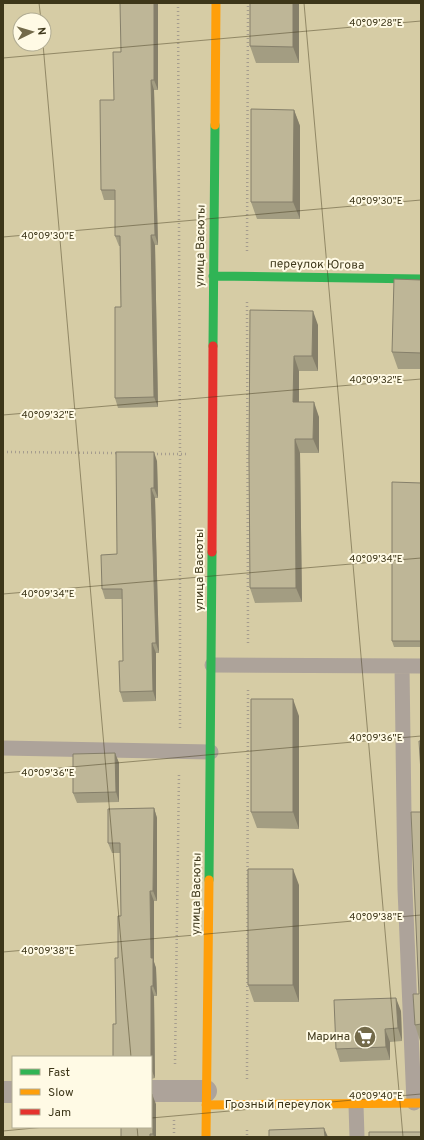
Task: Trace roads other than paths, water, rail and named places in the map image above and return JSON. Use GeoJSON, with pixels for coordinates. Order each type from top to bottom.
{"type":"FeatureCollection","features":[{"type":"Feature","properties":{"kind":"street","name":"улица Васюты"},"geometry":{"type":"LineString","coordinates":[[206,1137],[212,665],[213,276],[216,3]]}},
{"type":"Feature","properties":{"kind":"street","name":"переулок Югова"},"geometry":{"type":"LineString","coordinates":[[213,276],[421,279]]}},
{"type":"Feature","properties":{"kind":"street","name":"Грозный переулок"},"geometry":{"type":"LineString","coordinates":[[152,1091],[174,1091],[246,1105],[418,1103]]}},
{"type":"Feature","properties":{"kind":"lane"},"geometry":{"type":"LineString","coordinates":[[212,665],[421,666]]}},
{"type":"Feature","properties":{"kind":"lane"},"geometry":{"type":"LineString","coordinates":[[402,666],[405,890],[418,1103]]}},
{"type":"Feature","properties":{"kind":"lane"},"geometry":{"type":"LineString","coordinates":[[3,748],[211,752]]}},
{"type":"Feature","properties":{"kind":"lane"},"geometry":{"type":"LineString","coordinates":[[356,1104],[357,1137]]}},
{"type":"Feature","properties":{"kind":"place","name":"Марина"},"geometry":{"type":"Point","coordinates":[365,1037]}}]}
